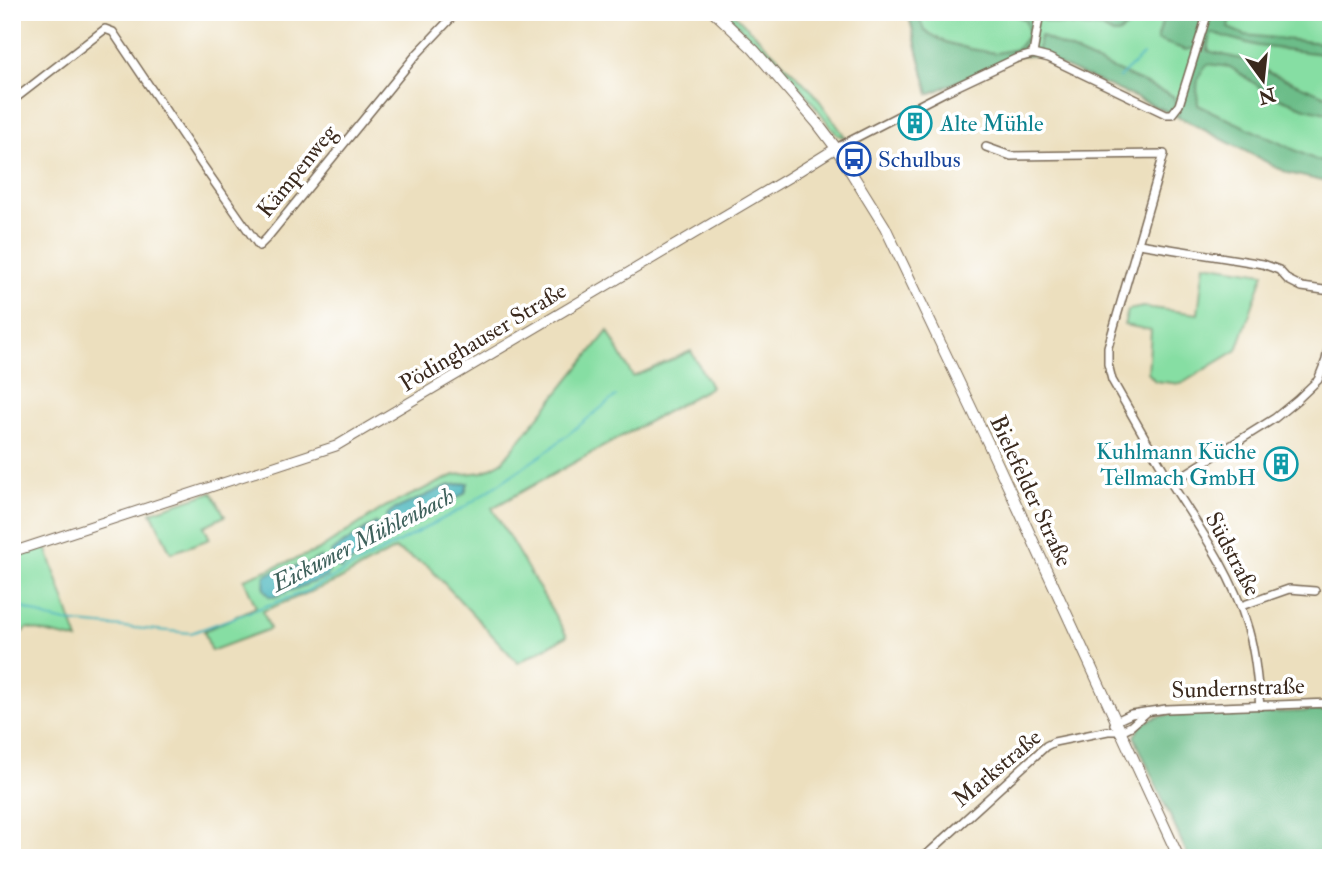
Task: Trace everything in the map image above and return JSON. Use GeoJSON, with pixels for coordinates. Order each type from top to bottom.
{"type":"FeatureCollection","features":[{"type":"Feature","properties":{"kind":"main road","name":"Bielefelder Straße"},"geometry":{"type":"LineString","coordinates":[[714,12],[754,50],[817,123],[836,148],[885,227],[1179,858]]}},
{"type":"Feature","properties":{"kind":"street","name":"Kämpenweg"},"geometry":{"type":"LineString","coordinates":[[12,100],[105,29],[113,32],[259,246],[417,54],[457,12]]}},
{"type":"Feature","properties":{"kind":"street"},"geometry":{"type":"LineString","coordinates":[[1040,12],[1033,54],[1049,58],[1166,114],[1172,114],[1179,105],[1208,12]]}},
{"type":"Feature","properties":{"kind":"street","name":"Pödinghauser Straße"},"geometry":{"type":"LineString","coordinates":[[12,552],[336,446],[836,148],[945,92],[1015,59],[1033,54]]}},
{"type":"Feature","properties":{"kind":"street","name":"Südstraße"},"geometry":{"type":"LineString","coordinates":[[986,147],[1012,156],[1164,154],[1108,347],[1108,364],[1112,380],[1233,587],[1252,646],[1260,706]]}},
{"type":"Feature","properties":{"kind":"street"},"geometry":{"type":"LineString","coordinates":[[1139,244],[1264,264],[1279,270],[1288,280],[1302,287],[1331,291]]}},
{"type":"Feature","properties":{"kind":"street"},"geometry":{"type":"LineString","coordinates":[[1171,483],[1275,418],[1297,400],[1318,380],[1326,360],[1331,334]]}},
{"type":"Feature","properties":{"kind":"street"},"geometry":{"type":"LineString","coordinates":[[1241,606],[1289,589],[1315,591]]}},
{"type":"Feature","properties":{"kind":"street","name":"Sundernstraße"},"geometry":{"type":"LineString","coordinates":[[1119,726],[1131,715],[1166,709],[1331,704]]}},
{"type":"Feature","properties":{"kind":"street","name":"Markstraße"},"geometry":{"type":"LineString","coordinates":[[923,858],[1046,746],[1119,726]]}},
{"type":"Feature","properties":{"kind":"street"},"geometry":{"type":"LineString","coordinates":[[635,858],[694,858]]}},
{"type":"Feature","properties":{"kind":"green space"},"geometry":{"type":"Polygon","coordinates":[[[725,12],[732,12],[814,93],[846,138],[837,135],[804,91],[725,12]]]}},
{"type":"Feature","properties":{"kind":"green space"},"geometry":{"type":"Polygon","coordinates":[[[908,12],[1331,12],[1331,173],[1293,165],[1166,112],[1049,56],[1016,56],[929,94],[908,12]]]}},
{"type":"Feature","properties":{"kind":"green space"},"geometry":{"type":"Polygon","coordinates":[[[908,12],[916,12],[925,31],[945,42],[996,53],[1017,49],[1027,36],[1025,20],[1009,12],[1037,12],[1030,54],[1016,56],[929,94],[908,12]]]}},
{"type":"Feature","properties":{"kind":"green space"},"geometry":{"type":"Polygon","coordinates":[[[1042,12],[1066,19],[1070,12],[1141,12],[1138,20],[1118,34],[1113,34],[1102,28],[1041,20],[1042,12]]]}},
{"type":"Feature","properties":{"kind":"green space"},"geometry":{"type":"Polygon","coordinates":[[[1165,12],[1205,12],[1195,48],[1186,50],[1157,40],[1165,12]]]}},
{"type":"Feature","properties":{"kind":"green space"},"geometry":{"type":"Polygon","coordinates":[[[1211,12],[1231,12],[1228,28],[1245,35],[1331,44],[1331,55],[1258,46],[1211,33],[1208,51],[1252,62],[1270,73],[1326,96],[1330,94],[1331,114],[1305,108],[1272,95],[1230,67],[1208,64],[1200,74],[1197,88],[1198,105],[1316,160],[1331,163],[1331,183],[1288,173],[1177,116],[1211,12]]]}},
{"type":"Feature","properties":{"kind":"green space"},"geometry":{"type":"Polygon","coordinates":[[[1040,36],[1173,96],[1176,104],[1174,108],[1169,112],[1037,55],[1040,36]]]}},
{"type":"Feature","properties":{"kind":"green space"},"geometry":{"type":"Polygon","coordinates":[[[1204,264],[1264,273],[1237,350],[1181,384],[1155,381],[1148,373],[1151,330],[1124,325],[1128,310],[1143,307],[1198,314],[1204,264]]]}},
{"type":"Feature","properties":{"kind":"green space"},"geometry":{"type":"Polygon","coordinates":[[[608,331],[633,377],[691,351],[711,387],[492,508],[567,636],[518,663],[428,566],[395,549],[337,581],[263,611],[270,629],[211,651],[204,631],[256,607],[244,579],[319,550],[385,507],[455,475],[483,472],[502,462],[608,331]],[[468,483],[447,486],[392,530],[398,533],[468,483]],[[375,523],[331,552],[386,539],[375,523]],[[320,557],[307,564],[280,570],[327,577],[320,557]]]}},
{"type":"Feature","properties":{"kind":"green space"},"geometry":{"type":"Polygon","coordinates":[[[212,492],[225,516],[204,526],[210,539],[171,553],[151,512],[212,492]]]}},
{"type":"Feature","properties":{"kind":"green space"},"geometry":{"type":"Polygon","coordinates":[[[46,547],[78,640],[28,628],[12,640],[12,557],[46,547]]]}},
{"type":"Feature","properties":{"kind":"green space"},"geometry":{"type":"Polygon","coordinates":[[[1331,710],[1331,858],[1189,858],[1134,736],[1143,723],[1174,714],[1331,710]]]}},
{"type":"Feature","properties":{"kind":"water"},"geometry":{"type":"Polygon","coordinates":[[[468,483],[465,493],[402,531],[392,530],[386,516],[391,511],[447,486],[468,483]]]}},
{"type":"Feature","properties":{"kind":"water"},"geometry":{"type":"Polygon","coordinates":[[[376,523],[386,539],[341,569],[335,566],[331,552],[376,523]]]}},
{"type":"Feature","properties":{"kind":"water"},"geometry":{"type":"Polygon","coordinates":[[[321,557],[329,571],[327,577],[274,597],[269,596],[264,589],[265,576],[272,572],[307,564],[321,557]]]}},
{"type":"Feature","properties":{"kind":"waterway"},"geometry":{"type":"LineString","coordinates":[[1119,78],[1143,55]]}},
{"type":"Feature","properties":{"kind":"waterway","name":"Eickumer Mühlenbach"},"geometry":{"type":"LineString","coordinates":[[12,603],[48,618],[66,622],[191,633],[307,591],[463,508],[546,452],[616,396]]}},
{"type":"Feature","properties":{"kind":"place","name":"Alte Mühle"},"geometry":{"type":"Point","coordinates":[915,123]}},
{"type":"Feature","properties":{"kind":"place","name":"Schulbus"},"geometry":{"type":"Point","coordinates":[854,159]}},
{"type":"Feature","properties":{"kind":"place","name":"Kuhlmann Küche Tellmach GmbH"},"geometry":{"type":"Point","coordinates":[1281,464]}}]}
